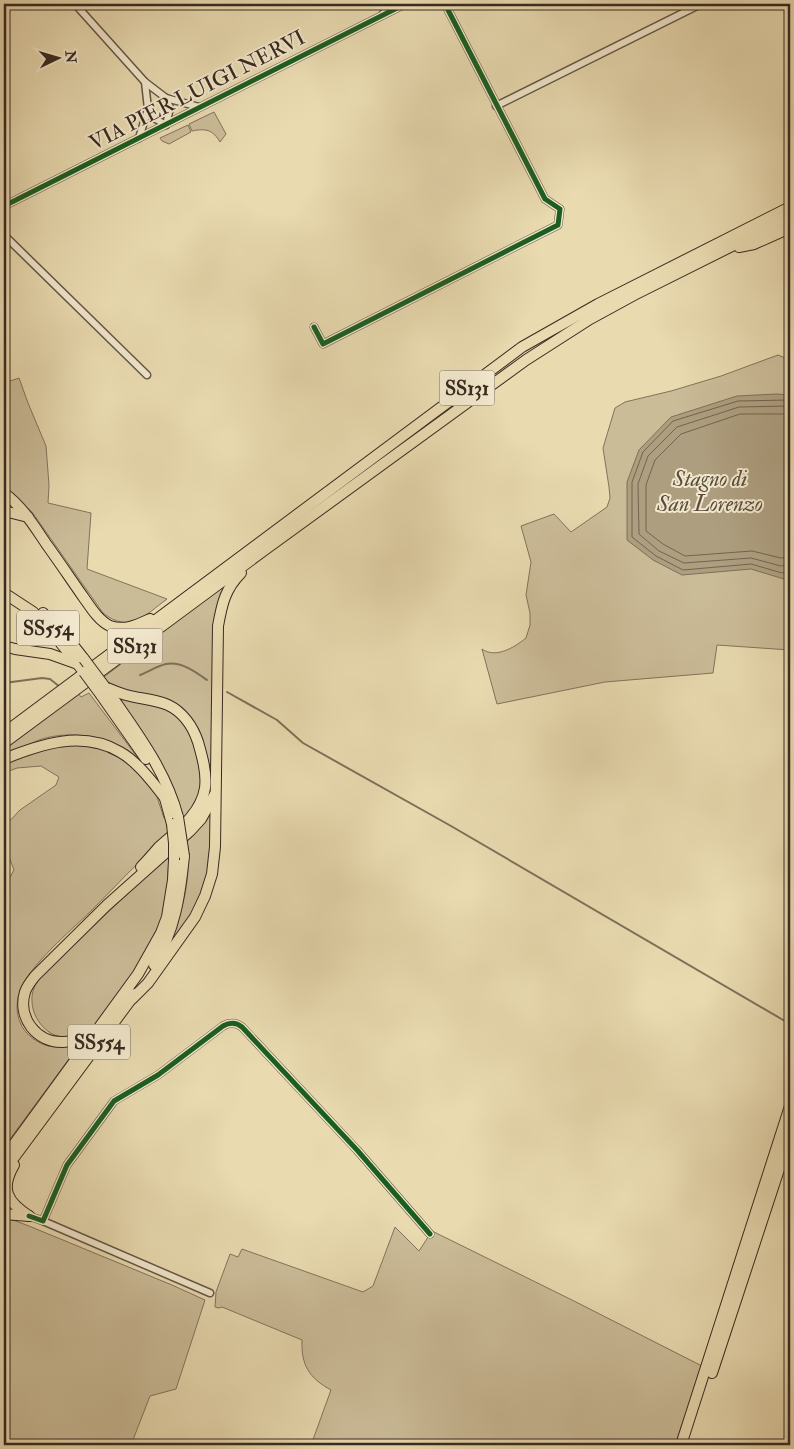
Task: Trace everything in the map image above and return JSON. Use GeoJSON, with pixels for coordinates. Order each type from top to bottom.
{"type":"FeatureCollection","features":[{"type":"Feature","properties":{"kind":"highway"},"geometry":{"type":"LineString","coordinates":[[741,231],[772,209],[790,200]]}},
{"type":"Feature","properties":{"kind":"highway","name":"SS131"},"geometry":{"type":"LineString","coordinates":[[4,734],[522,347],[598,304],[790,207]]}},
{"type":"Feature","properties":{"kind":"highway","name":"SS131"},"geometry":{"type":"LineString","coordinates":[[4,743],[526,360],[590,319],[790,217]]}},
{"type":"Feature","properties":{"kind":"highway"},"geometry":{"type":"LineString","coordinates":[[724,250],[754,244],[790,228]]}},
{"type":"Feature","properties":{"kind":"highway"},"geometry":{"type":"LineString","coordinates":[[4,492],[29,517],[98,617],[109,625],[121,628],[133,627],[170,610]]}},
{"type":"Feature","properties":{"kind":"highway"},"geometry":{"type":"LineString","coordinates":[[4,511],[29,517]]}},
{"type":"Feature","properties":{"kind":"highway"},"geometry":{"type":"LineString","coordinates":[[132,998],[148,983],[195,917],[205,896],[212,874],[215,847],[218,626],[224,596],[233,581],[264,555],[266,549]]}},
{"type":"Feature","properties":{"kind":"highway","name":"SS554"},"geometry":{"type":"LineString","coordinates":[[4,586],[39,610],[66,636],[82,665]]}},
{"type":"Feature","properties":{"kind":"highway","name":"SS554"},"geometry":{"type":"LineString","coordinates":[[4,594],[33,612],[82,665],[143,741],[161,772],[174,803],[181,886],[174,921],[158,958],[132,998],[9,1158]]}},
{"type":"Feature","properties":{"kind":"highway"},"geometry":{"type":"LineString","coordinates":[[4,646],[15,650],[50,654],[82,665]]}},
{"type":"Feature","properties":{"kind":"highway"},"geometry":{"type":"LineString","coordinates":[[103,691],[145,698],[168,705],[182,714],[195,733],[205,774],[205,788],[196,810],[157,849],[107,905]]}},
{"type":"Feature","properties":{"kind":"highway","name":"SS554"},"geometry":{"type":"LineString","coordinates":[[103,691],[154,770],[175,820]]}},
{"type":"Feature","properties":{"kind":"highway"},"geometry":{"type":"LineString","coordinates":[[4,759],[39,746],[70,740],[97,743],[120,752],[128,758],[143,771],[166,799]]}},
{"type":"Feature","properties":{"kind":"highway"},"geometry":{"type":"LineString","coordinates":[[97,1031],[71,1041],[54,1042],[33,1031],[28,1024],[23,1007],[23,998],[28,985],[107,905],[190,832],[201,819],[216,791]]}},
{"type":"Feature","properties":{"kind":"highway","name":"SS554"},"geometry":{"type":"LineString","coordinates":[[4,1171],[9,1158],[138,974],[161,934],[167,917],[172,880],[179,858]]}},
{"type":"Feature","properties":{"kind":"highway"},"geometry":{"type":"LineString","coordinates":[[681,1445],[790,1106]]}},
{"type":"Feature","properties":{"kind":"highway"},"geometry":{"type":"LineString","coordinates":[[688,1445],[790,1136]]}},
{"type":"Feature","properties":{"kind":"highway"},"geometry":{"type":"LineString","coordinates":[[9,1158],[15,1163],[8,1174],[6,1182],[7,1192],[13,1202],[29,1216]]}},
{"type":"Feature","properties":{"kind":"highway"},"geometry":{"type":"LineString","coordinates":[[4,1214],[29,1216]]}},
{"type":"Feature","properties":{"kind":"street"},"geometry":{"type":"LineString","coordinates":[[75,4],[145,82],[166,98],[199,107]]}},
{"type":"Feature","properties":{"kind":"street"},"geometry":{"type":"LineString","coordinates":[[382,16],[391,4]]}},
{"type":"Feature","properties":{"kind":"street","name":"VIA PIER LUIGI NERVI"},"geometry":{"type":"LineString","coordinates":[[4,206],[405,4]]}},
{"type":"Feature","properties":{"kind":"street"},"geometry":{"type":"LineString","coordinates":[[314,327],[323,344],[558,225],[560,209],[545,199],[445,4]]}},
{"type":"Feature","properties":{"kind":"street"},"geometry":{"type":"LineString","coordinates":[[496,106],[701,4]]}},
{"type":"Feature","properties":{"kind":"street"},"geometry":{"type":"LineString","coordinates":[[139,138],[148,109],[145,82]]}},
{"type":"Feature","properties":{"kind":"street"},"geometry":{"type":"LineString","coordinates":[[148,109],[154,118],[166,125],[170,108],[166,98]]}},
{"type":"Feature","properties":{"kind":"street"},"geometry":{"type":"LineString","coordinates":[[4,235],[148,375]]}},
{"type":"Feature","properties":{"kind":"street"},"geometry":{"type":"LineString","coordinates":[[43,1221],[67,1165],[114,1101],[158,1075],[223,1026],[237,1023],[242,1026],[357,1150],[430,1234]]}},
{"type":"Feature","properties":{"kind":"street"},"geometry":{"type":"LineString","coordinates":[[29,1216],[210,1293]]}},
{"type":"Feature","properties":{"kind":"shaded area"},"geometry":{"type":"Polygon","coordinates":[[[214,112],[226,134],[220,142],[212,132],[192,131],[189,124],[214,112]]]}},
{"type":"Feature","properties":{"kind":"shaded area"},"geometry":{"type":"Polygon","coordinates":[[[188,125],[191,132],[169,144],[160,138],[188,125]]]}},
{"type":"Feature","properties":{"kind":"shaded area"},"geometry":{"type":"Polygon","coordinates":[[[778,355],[790,360],[790,650],[717,645],[713,673],[605,682],[497,704],[482,649],[493,653],[505,651],[526,638],[530,625],[530,613],[526,595],[531,562],[521,526],[554,514],[571,532],[607,507],[610,498],[603,448],[615,408],[625,402],[721,376],[778,355]]]}},
{"type":"Feature","properties":{"kind":"shaded area"},"geometry":{"type":"Polygon","coordinates":[[[19,378],[46,446],[49,485],[48,503],[91,513],[87,569],[167,599],[144,616],[129,622],[121,622],[103,613],[32,512],[4,486],[4,383],[19,378]]]}},
{"type":"Feature","properties":{"kind":"shaded area"},"geometry":{"type":"Polygon","coordinates":[[[227,583],[220,597],[212,790],[203,812],[208,788],[183,710],[119,690],[108,684],[104,677],[227,583]]]}},
{"type":"Feature","properties":{"kind":"shaded area"},"geometry":{"type":"Polygon","coordinates":[[[78,693],[81,697],[89,693],[137,759],[112,742],[76,735],[48,737],[4,756],[4,749],[78,693]]]}},
{"type":"Feature","properties":{"kind":"shaded area"},"geometry":{"type":"Polygon","coordinates":[[[115,697],[160,706],[173,713],[184,724],[194,745],[200,776],[200,795],[195,807],[186,819],[148,853],[51,949],[25,981],[18,997],[17,1009],[22,1027],[26,1032],[36,1041],[48,1046],[60,1047],[80,1044],[4,1147],[4,888],[14,870],[4,849],[4,827],[20,810],[56,785],[59,777],[41,766],[17,768],[4,773],[4,765],[43,748],[78,743],[103,748],[121,756],[144,778],[157,797],[164,818],[179,807],[169,779],[157,755],[115,697]]]}},
{"type":"Feature","properties":{"kind":"shaded area"},"geometry":{"type":"Polygon","coordinates":[[[211,810],[210,857],[206,882],[194,910],[170,943],[185,895],[188,866],[187,838],[211,810]]]}},
{"type":"Feature","properties":{"kind":"shaded area"},"geometry":{"type":"Polygon","coordinates":[[[169,855],[167,892],[161,926],[140,964],[93,1027],[74,1036],[60,1037],[54,1035],[38,1021],[33,1008],[33,991],[41,975],[169,855]]]}},
{"type":"Feature","properties":{"kind":"shaded area"},"geometry":{"type":"Polygon","coordinates":[[[4,1219],[29,1226],[205,1300],[176,1389],[150,1396],[131,1445],[4,1445],[4,1219]]]}},
{"type":"Feature","properties":{"kind":"shaded area"},"geometry":{"type":"Polygon","coordinates":[[[395,1227],[419,1251],[432,1231],[702,1366],[675,1445],[311,1445],[331,1390],[317,1381],[308,1370],[303,1357],[302,1340],[222,1307],[215,1307],[216,1292],[230,1254],[238,1257],[242,1249],[363,1292],[373,1286],[395,1227]]]}},
{"type":"Feature","properties":{"kind":"water","name":"Stagno di San Lorenzo"},"geometry":{"type":"Polygon","coordinates":[[[790,395],[790,574],[784,579],[751,569],[682,575],[653,560],[627,540],[627,482],[639,450],[671,417],[737,396],[790,395]]]}},
{"type":"Feature","properties":{"kind":"waterway"},"geometry":{"type":"LineString","coordinates":[[140,675],[159,666],[172,663],[188,668],[207,680]]}},
{"type":"Feature","properties":{"kind":"waterway"},"geometry":{"type":"LineString","coordinates":[[4,683],[42,678],[50,679],[60,687]]}},
{"type":"Feature","properties":{"kind":"waterway"},"geometry":{"type":"LineString","coordinates":[[227,692],[277,720],[303,743],[451,826],[790,1024]]}},
{"type":"Feature","properties":{"kind":"cycle path"},"geometry":{"type":"LineString","coordinates":[[4,206],[405,4]]}},
{"type":"Feature","properties":{"kind":"cycle path"},"geometry":{"type":"LineString","coordinates":[[314,327],[323,344],[558,225],[560,209],[545,199],[445,4]]}},
{"type":"Feature","properties":{"kind":"cycle path"},"geometry":{"type":"LineString","coordinates":[[29,1216],[43,1221],[67,1165],[114,1101],[158,1075],[223,1026],[233,1023],[242,1027],[357,1150],[430,1234]]}}]}
